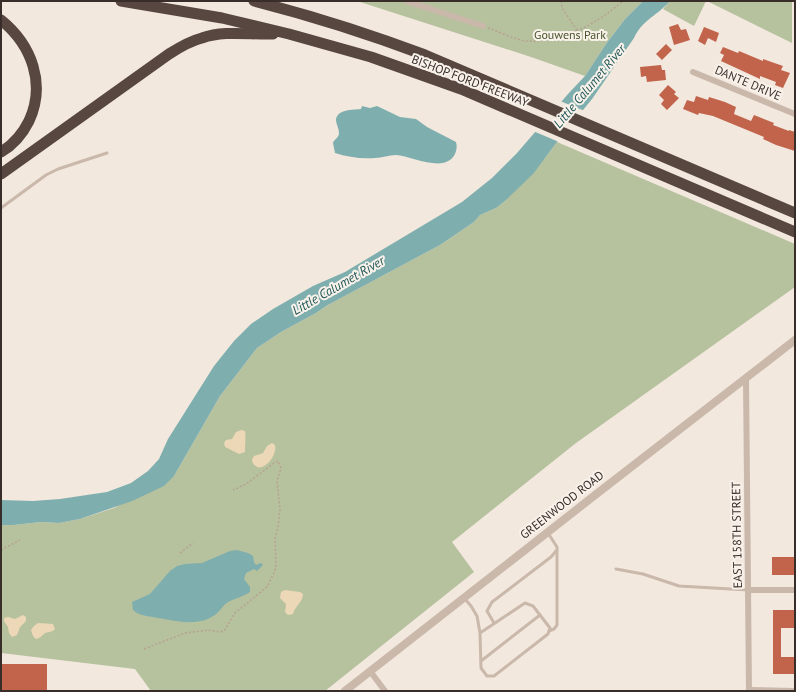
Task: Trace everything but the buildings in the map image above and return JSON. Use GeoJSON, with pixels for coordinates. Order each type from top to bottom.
{"type":"FeatureCollection","features":[{"type":"Feature","properties":{"kind":"highway","name":"BISHOP FORD FREEWAY"},"geometry":{"type":"LineString","coordinates":[[121,1],[222,18],[289,34],[371,57],[421,74],[515,112],[795,232]]}},
{"type":"Feature","properties":{"kind":"highway","name":"BISHOP FORD FREEWAY"},"geometry":{"type":"LineString","coordinates":[[254,1],[331,22],[426,55],[795,213]]}},
{"type":"Feature","properties":{"kind":"highway"},"geometry":{"type":"LineString","coordinates":[[1,20],[18,36],[25,46],[31,58],[37,81],[35,105],[26,128],[18,139],[1,152]]}},
{"type":"Feature","properties":{"kind":"highway"},"geometry":{"type":"LineString","coordinates":[[1,174],[185,44],[204,37],[222,34],[289,34]]}},
{"type":"Feature","properties":{"kind":"street"},"geometry":{"type":"LineString","coordinates":[[406,1],[483,26]]}},
{"type":"Feature","properties":{"kind":"street","name":"DANTE DRIVE"},"geometry":{"type":"LineString","coordinates":[[693,72],[795,114]]}},
{"type":"Feature","properties":{"kind":"street","name":"GREENWOOD ROAD"},"geometry":{"type":"LineString","coordinates":[[345,691],[795,340]]}},
{"type":"Feature","properties":{"kind":"street","name":"EAST 158TH STREET"},"geometry":{"type":"LineString","coordinates":[[746,379],[749,691]]}},
{"type":"Feature","properties":{"kind":"street"},"geometry":{"type":"LineString","coordinates":[[749,590],[795,590]]}},
{"type":"Feature","properties":{"kind":"street"},"geometry":{"type":"LineString","coordinates":[[370,671],[385,691]]}},
{"type":"Feature","properties":{"kind":"street"},"geometry":{"type":"LineString","coordinates":[[749,691],[795,691]]}},
{"type":"Feature","properties":{"kind":"lane"},"geometry":{"type":"LineString","coordinates":[[1,208],[46,175],[58,169],[107,153]]}},
{"type":"Feature","properties":{"kind":"lane"},"geometry":{"type":"LineString","coordinates":[[464,598],[477,616],[480,633],[481,668],[487,676],[494,676],[548,634],[549,631],[554,629],[557,625],[556,545],[547,532]]}},
{"type":"Feature","properties":{"kind":"lane"},"geometry":{"type":"LineString","coordinates":[[494,623],[488,613],[489,605],[551,557],[556,551]]}},
{"type":"Feature","properties":{"kind":"lane"},"geometry":{"type":"LineString","coordinates":[[616,569],[643,574],[679,586],[749,590]]}},
{"type":"Feature","properties":{"kind":"lane"},"geometry":{"type":"LineString","coordinates":[[480,633],[525,603],[533,606],[550,628],[549,631]]}},
{"type":"Feature","properties":{"kind":"lane"},"geometry":{"type":"LineString","coordinates":[[481,661],[540,615]]}},
{"type":"Feature","properties":{"kind":"path"},"geometry":{"type":"LineString","coordinates":[[561,1],[562,8],[578,32]]}},
{"type":"Feature","properties":{"kind":"path"},"geometry":{"type":"LineString","coordinates":[[483,26],[524,40],[532,41],[552,38],[578,32],[623,1]]}},
{"type":"Feature","properties":{"kind":"path"},"geometry":{"type":"LineString","coordinates":[[144,649],[185,633],[208,630],[219,632],[224,630],[235,613],[264,590],[270,583],[275,572],[276,563],[275,539],[280,510],[277,481],[281,468],[280,462],[278,461],[274,463],[246,484],[233,490]]}},
{"type":"Feature","properties":{"kind":"path"},"geometry":{"type":"LineString","coordinates":[[1,550],[20,540]]}},
{"type":"Feature","properties":{"kind":"path"},"geometry":{"type":"LineString","coordinates":[[180,553],[193,543]]}},
{"type":"Feature","properties":{"kind":"green space","name":"Gouwens Park"},"geometry":{"type":"Polygon","coordinates":[[[357,1],[643,1],[625,19],[585,76],[357,1]]]}},
{"type":"Feature","properties":{"kind":"green space"},"geometry":{"type":"Polygon","coordinates":[[[670,1],[706,1],[694,26],[663,9],[670,1]]]}},
{"type":"Feature","properties":{"kind":"green space"},"geometry":{"type":"Polygon","coordinates":[[[707,1],[792,1],[792,43],[707,1]]]}},
{"type":"Feature","properties":{"kind":"green space"},"geometry":{"type":"Polygon","coordinates":[[[557,142],[795,244],[795,287],[576,443],[452,542],[474,572],[325,691],[151,691],[135,669],[1,653],[1,525],[41,522],[59,523],[80,519],[114,508],[174,476],[220,396],[257,348],[326,306],[440,245],[474,222],[480,215],[496,208],[505,201],[545,158],[557,142]]]}},
{"type":"Feature","properties":{"kind":"sand"},"geometry":{"type":"Polygon","coordinates":[[[241,430],[245,431],[245,452],[239,454],[225,447],[224,443],[226,440],[232,439],[236,432],[241,430]]]}},
{"type":"Feature","properties":{"kind":"sand"},"geometry":{"type":"Polygon","coordinates":[[[272,443],[275,445],[275,450],[271,460],[263,467],[255,466],[252,461],[253,457],[263,453],[267,446],[272,443]]]}},
{"type":"Feature","properties":{"kind":"sand"},"geometry":{"type":"Polygon","coordinates":[[[285,590],[300,592],[303,594],[302,599],[293,614],[288,615],[285,612],[286,604],[280,598],[281,592],[285,590]]]}},
{"type":"Feature","properties":{"kind":"sand"},"geometry":{"type":"Polygon","coordinates":[[[23,615],[26,617],[26,621],[20,627],[17,635],[12,637],[9,633],[4,618],[8,617],[15,619],[23,615]]]}},
{"type":"Feature","properties":{"kind":"sand"},"geometry":{"type":"Polygon","coordinates":[[[38,623],[53,624],[55,629],[36,639],[31,630],[38,623]]]}},
{"type":"Feature","properties":{"kind":"water","name":"Little Calumet River"},"geometry":{"type":"Polygon","coordinates":[[[643,1],[670,1],[642,26],[592,99],[533,174],[496,208],[480,215],[474,222],[440,245],[326,306],[257,348],[220,396],[174,476],[164,486],[132,501],[80,519],[59,523],[41,522],[1,525],[1,500],[33,501],[60,499],[107,492],[131,483],[148,471],[159,459],[168,439],[214,366],[234,341],[251,324],[273,309],[313,286],[345,272],[462,202],[492,178],[517,153],[585,76],[625,19],[643,1]]]}},
{"type":"Feature","properties":{"kind":"water"},"geometry":{"type":"Polygon","coordinates":[[[362,106],[370,108],[377,106],[400,117],[416,119],[427,127],[456,142],[457,148],[455,154],[450,160],[444,163],[436,163],[396,155],[378,158],[365,158],[349,157],[335,153],[333,143],[339,133],[336,122],[337,116],[342,112],[361,109],[362,106]]]}},
{"type":"Feature","properties":{"kind":"water"},"geometry":{"type":"Polygon","coordinates":[[[237,550],[253,556],[256,565],[261,563],[263,565],[257,571],[254,569],[246,573],[244,579],[250,587],[250,592],[228,602],[215,615],[201,621],[187,622],[144,616],[133,610],[132,602],[150,594],[170,571],[177,566],[202,563],[230,551],[237,550]]]}},
{"type":"Feature","properties":{"kind":"pier"},"geometry":{"type":"Polygon","coordinates":[[[560,101],[585,111],[559,142],[533,131],[560,101]]]}}]}
